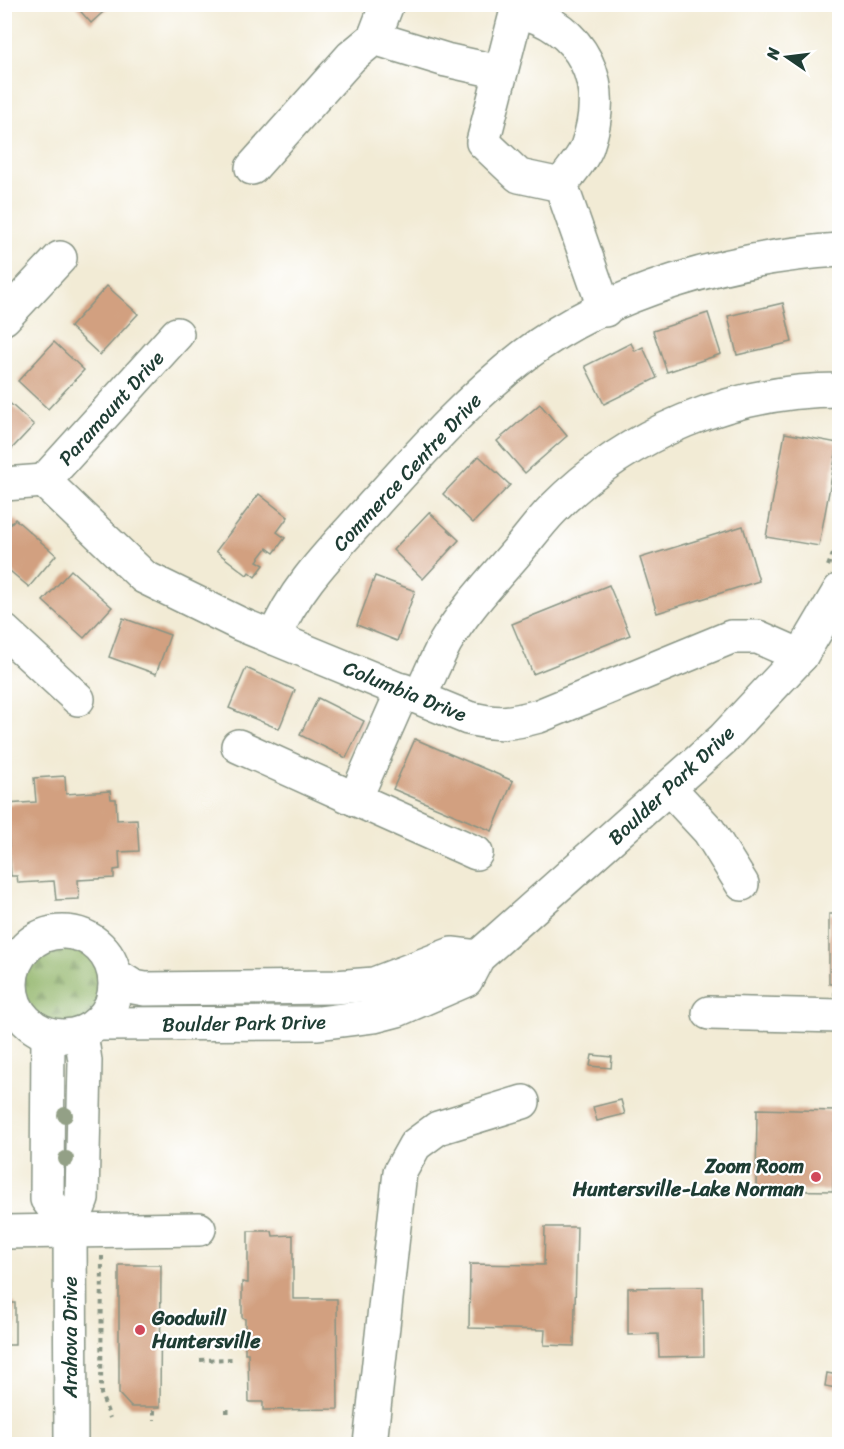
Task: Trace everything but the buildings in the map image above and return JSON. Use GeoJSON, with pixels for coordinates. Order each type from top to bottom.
{"type":"FeatureCollection","features":[{"type":"Feature","properties":{"kind":"street"},"geometry":{"type":"LineString","coordinates":[[252,168],[351,57],[374,38],[387,4]]}},
{"type":"Feature","properties":{"kind":"street"},"geometry":{"type":"LineString","coordinates":[[506,7],[531,14],[566,34],[588,64],[597,93],[587,148],[561,185],[519,176],[483,141],[500,72],[506,7]]}},
{"type":"Feature","properties":{"kind":"street"},"geometry":{"type":"LineString","coordinates":[[374,38],[446,60],[500,72]]}},
{"type":"Feature","properties":{"kind":"street"},"geometry":{"type":"LineString","coordinates":[[561,185],[604,310]]}},
{"type":"Feature","properties":{"kind":"street","name":"Commerce Centre Drive"},"geometry":{"type":"LineString","coordinates":[[274,638],[294,598],[318,567],[421,452],[475,398],[551,337],[604,310],[680,279],[738,262],[802,252],[840,250]]}},
{"type":"Feature","properties":{"kind":"street"},"geometry":{"type":"LineString","coordinates":[[4,318],[60,258]]}},
{"type":"Feature","properties":{"kind":"street","name":"Paramount Drive"},"geometry":{"type":"LineString","coordinates":[[44,482],[177,334]]}},
{"type":"Feature","properties":{"kind":"street"},"geometry":{"type":"LineString","coordinates":[[355,799],[411,693],[470,607],[554,508],[608,462],[657,433],[706,412],[754,398],[802,390],[840,390]]}},
{"type":"Feature","properties":{"kind":"street"},"geometry":{"type":"LineString","coordinates":[[4,484],[44,482]]}},
{"type":"Feature","properties":{"kind":"street","name":"Columbia Drive"},"geometry":{"type":"LineString","coordinates":[[44,482],[144,577],[158,585],[274,638],[468,718],[492,724],[510,724],[539,716],[731,637],[758,637],[801,656]]}},
{"type":"Feature","properties":{"kind":"street","name":"Boulder Park Drive"},"geometry":{"type":"LineString","coordinates":[[89,1029],[318,1023],[374,1016],[404,1007],[466,980],[478,957],[670,789],[723,739],[801,656],[840,590]]}},
{"type":"Feature","properties":{"kind":"street"},"geometry":{"type":"LineString","coordinates":[[4,631],[78,699]]}},
{"type":"Feature","properties":{"kind":"street"},"geometry":{"type":"LineString","coordinates":[[238,746],[476,852]]}},
{"type":"Feature","properties":{"kind":"street"},"geometry":{"type":"LineString","coordinates":[[670,789],[710,831],[742,884]]}},
{"type":"Feature","properties":{"kind":"street"},"geometry":{"type":"LineString","coordinates":[[29,1030],[64,1036],[89,1029],[109,1010],[115,993],[115,975],[109,958],[90,939],[64,932],[46,935],[30,944],[20,956],[13,970],[8,989],[29,1030],[47,1199],[70,1230]]}},
{"type":"Feature","properties":{"kind":"street","name":"Boulder Park Drive"},"geometry":{"type":"LineString","coordinates":[[115,975],[134,987],[145,989],[335,987],[374,984],[452,954],[478,957]]}},
{"type":"Feature","properties":{"kind":"street"},"geometry":{"type":"LineString","coordinates":[[709,1013],[840,1016]]}},
{"type":"Feature","properties":{"kind":"street","name":"Arahova Drive"},"geometry":{"type":"LineString","coordinates":[[71,1444],[70,1230],[82,1199],[85,1061],[89,1029]]}},
{"type":"Feature","properties":{"kind":"street"},"geometry":{"type":"LineString","coordinates":[[370,1444],[400,1172],[415,1146],[438,1128],[523,1102]]}},
{"type":"Feature","properties":{"kind":"street"},"geometry":{"type":"LineString","coordinates":[[4,1232],[199,1229]]}},
{"type":"Feature","properties":{"kind":"path"},"geometry":{"type":"LineString","coordinates":[[102,1253],[101,1394],[110,1418]]}},
{"type":"Feature","properties":{"kind":"path"},"geometry":{"type":"LineString","coordinates":[[200,1360],[235,1359]]}},
{"type":"Feature","properties":{"kind":"path"},"geometry":{"type":"LineString","coordinates":[[154,1410],[154,1420]]}},
{"type":"Feature","properties":{"kind":"path"},"geometry":{"type":"LineString","coordinates":[[225,1411],[234,1411]]}},
{"type":"Feature","properties":{"kind":"green space"},"geometry":{"type":"Polygon","coordinates":[[[63,933],[83,936],[92,941],[106,955],[111,964],[114,984],[111,1004],[106,1013],[92,1027],[83,1032],[63,1035],[43,1032],[34,1027],[20,1013],[15,1004],[12,984],[15,964],[20,955],[34,941],[43,936],[63,933]]]}},
{"type":"Feature","properties":{"kind":"place","name":"Zoom Room Huntersville-Lake Norman"},"geometry":{"type":"Point","coordinates":[816,1177]}},
{"type":"Feature","properties":{"kind":"place","name":"Goodwill Huntersville"},"geometry":{"type":"Point","coordinates":[140,1330]}}]}
